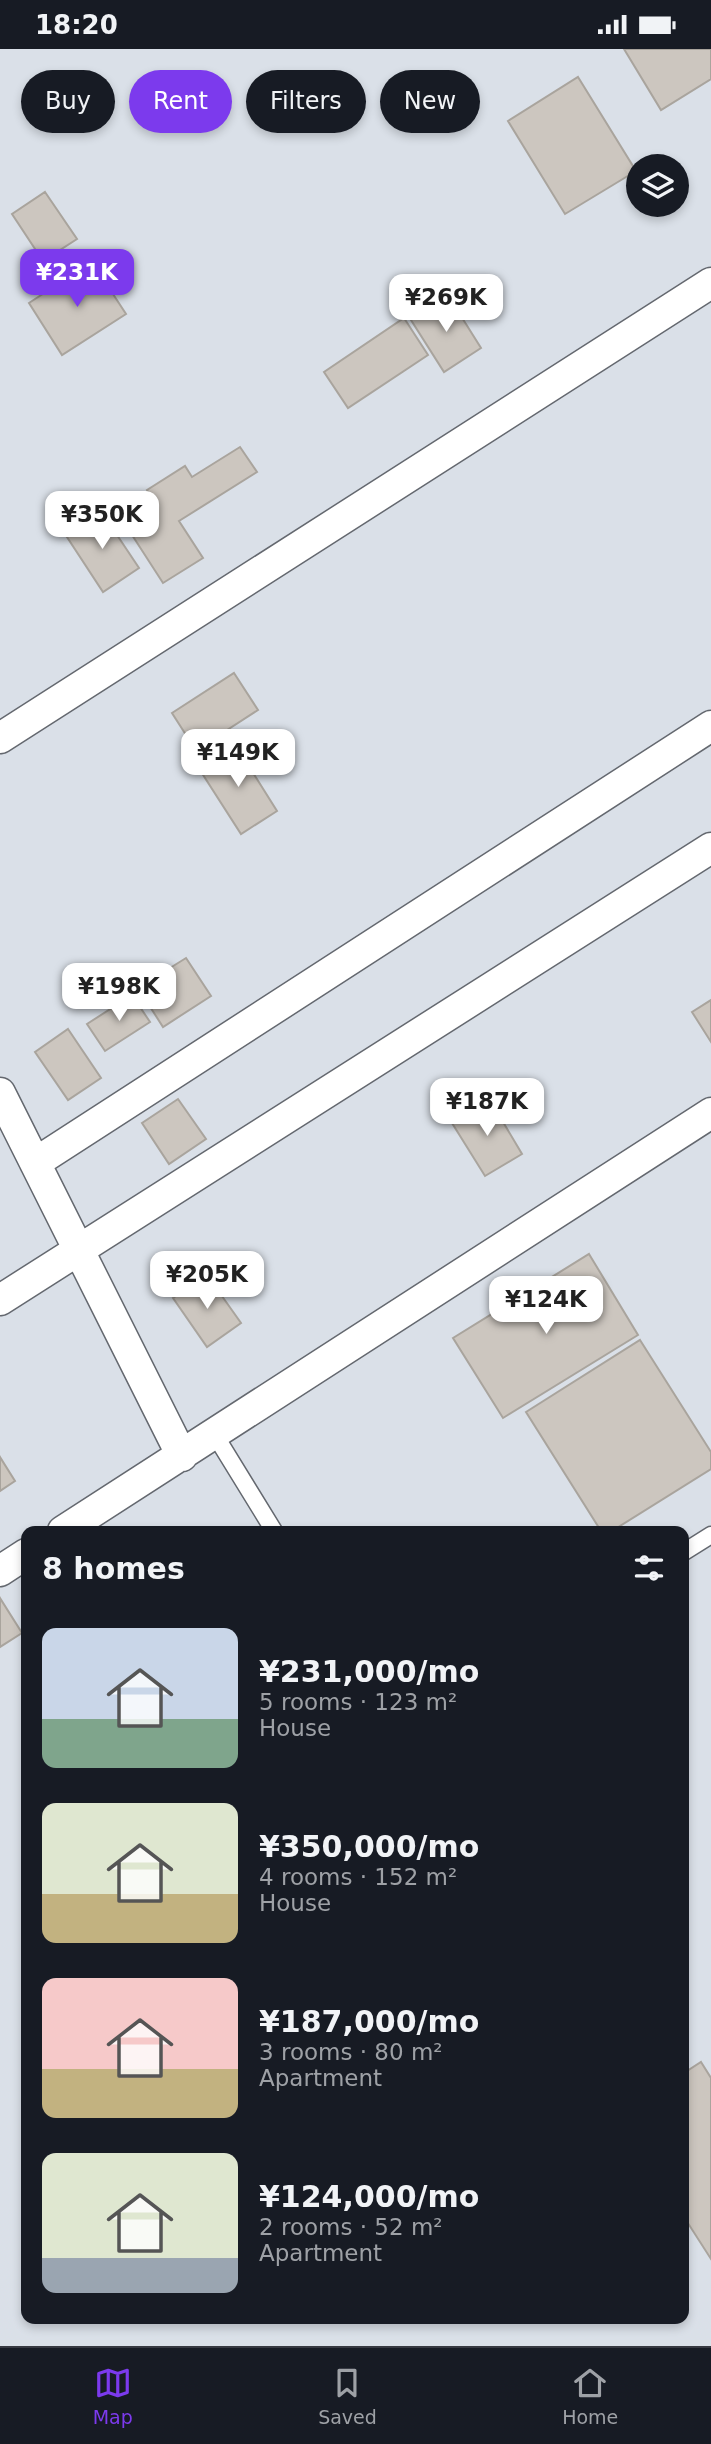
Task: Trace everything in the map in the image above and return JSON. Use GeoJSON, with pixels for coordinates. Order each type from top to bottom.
{"type":"FeatureCollection","features":[{"type":"Feature","properties":{"kind":"street"},"geometry":{"type":"LineString","coordinates":[[0,738],[711,283]]}},
{"type":"Feature","properties":{"kind":"street"},"geometry":{"type":"LineString","coordinates":[[35,1163],[711,726]]}},
{"type":"Feature","properties":{"kind":"street"},"geometry":{"type":"LineString","coordinates":[[0,1300],[711,848]]}},
{"type":"Feature","properties":{"kind":"street"},"geometry":{"type":"LineString","coordinates":[[0,1093],[182,1456]]}},
{"type":"Feature","properties":{"kind":"street"},"geometry":{"type":"LineString","coordinates":[[71,1526],[711,1113]]}},
{"type":"Feature","properties":{"kind":"street"},"geometry":{"type":"LineString","coordinates":[[0,1571],[21,1557]]}},
{"type":"Feature","properties":{"kind":"lane"},"geometry":{"type":"LineString","coordinates":[[215,1435],[271,1526]]}},
{"type":"Feature","properties":{"kind":"lane"},"geometry":{"type":"LineString","coordinates":[[689,1549],[711,1535]]}},
{"type":"Feature","properties":{"kind":"building"},"geometry":{"type":"Polygon","coordinates":[[[624,49],[711,49],[711,79],[661,110],[624,49]]]}},
{"type":"Feature","properties":{"kind":"building"},"geometry":{"type":"Polygon","coordinates":[[[578,77],[626,155],[626,177],[565,214],[508,121],[578,77]]]}},
{"type":"Feature","properties":{"kind":"building"},"geometry":{"type":"Polygon","coordinates":[[[45,192],[77,239],[43,261],[12,214],[45,192]]]}},
{"type":"Feature","properties":{"kind":"building"},"geometry":{"type":"Polygon","coordinates":[[[92,262],[126,314],[62,355],[29,303],[92,262]]]}},
{"type":"Feature","properties":{"kind":"building"},"geometry":{"type":"Polygon","coordinates":[[[449,297],[481,348],[444,372],[411,320],[449,297]]]}},
{"type":"Feature","properties":{"kind":"building"},"geometry":{"type":"Polygon","coordinates":[[[404,318],[428,355],[348,408],[324,372],[404,318]]]}},
{"type":"Feature","properties":{"kind":"building"},"geometry":{"type":"Polygon","coordinates":[[[240,447],[257,472],[179,521],[203,558],[163,583],[123,521],[154,501],[147,490],[185,466],[192,477],[240,447]]]}},
{"type":"Feature","properties":{"kind":"building"},"geometry":{"type":"Polygon","coordinates":[[[101,511],[139,568],[103,592],[65,534],[101,511]]]}},
{"type":"Feature","properties":{"kind":"building"},"geometry":{"type":"Polygon","coordinates":[[[234,673],[258,710],[221,734],[228,744],[202,760],[172,713],[234,673]]]}},
{"type":"Feature","properties":{"kind":"building"},"geometry":{"type":"Polygon","coordinates":[[[235,744],[277,811],[241,834],[198,767],[235,744]]]}},
{"type":"Feature","properties":{"kind":"building"},"geometry":{"type":"Polygon","coordinates":[[[186,958],[211,996],[163,1027],[138,988],[186,958]]]}},
{"type":"Feature","properties":{"kind":"building"},"geometry":{"type":"Polygon","coordinates":[[[132,995],[150,1022],[105,1051],[87,1024],[132,995]]]}},
{"type":"Feature","properties":{"kind":"building"},"geometry":{"type":"Polygon","coordinates":[[[711,1000],[711,1042],[692,1012],[711,1000]]]}},
{"type":"Feature","properties":{"kind":"building"},"geometry":{"type":"Polygon","coordinates":[[[68,1029],[101,1078],[68,1100],[35,1052],[68,1029]]]}},
{"type":"Feature","properties":{"kind":"building"},"geometry":{"type":"Polygon","coordinates":[[[178,1099],[206,1139],[169,1164],[142,1123],[178,1099]]]}},
{"type":"Feature","properties":{"kind":"building"},"geometry":{"type":"Polygon","coordinates":[[[490,1100],[522,1154],[485,1176],[452,1123],[490,1100]]]}},
{"type":"Feature","properties":{"kind":"building"},"geometry":{"type":"Polygon","coordinates":[[[589,1254],[638,1335],[503,1418],[453,1338],[589,1254]]]}},
{"type":"Feature","properties":{"kind":"building"},"geometry":{"type":"Polygon","coordinates":[[[207,1275],[241,1323],[207,1347],[173,1298],[207,1275]]]}},
{"type":"Feature","properties":{"kind":"building"},"geometry":{"type":"Polygon","coordinates":[[[640,1340],[711,1452],[711,1469],[620,1526],[598,1526],[526,1412],[640,1340]]]}},
{"type":"Feature","properties":{"kind":"building"},"geometry":{"type":"Polygon","coordinates":[[[0,1457],[15,1481],[0,1491],[0,1457]]]}},
{"type":"Feature","properties":{"kind":"building"},"geometry":{"type":"Polygon","coordinates":[[[0,1598],[21,1634],[0,1647],[0,1598]]]}},
{"type":"Feature","properties":{"kind":"building"},"geometry":{"type":"Polygon","coordinates":[[[701,2062],[711,2078],[711,2259],[689,2225],[689,2070],[701,2062]]]}}]}
